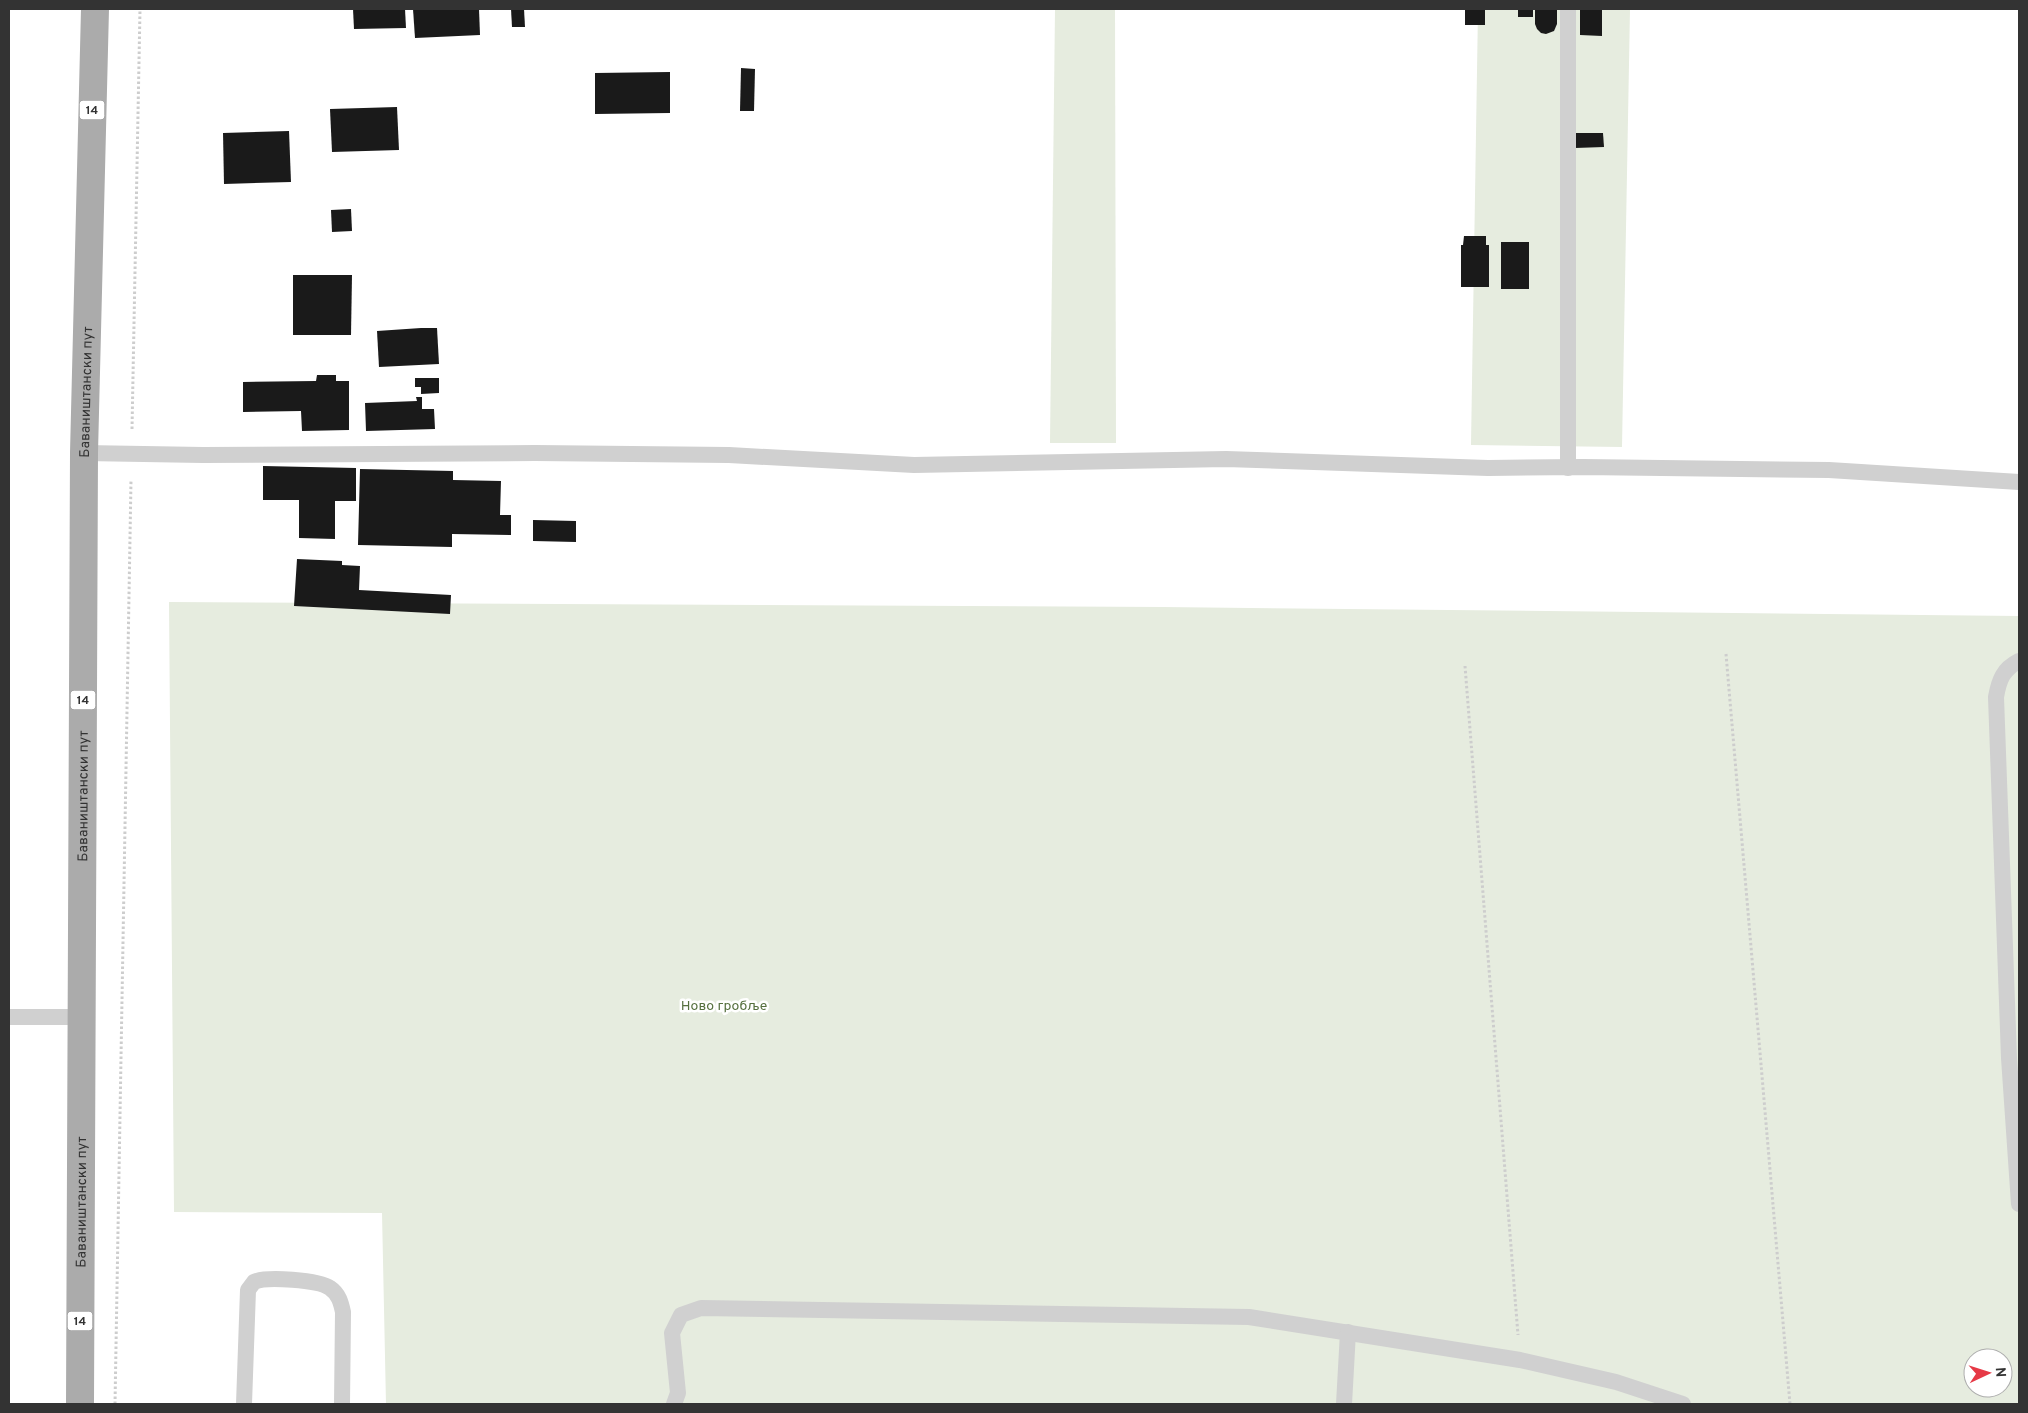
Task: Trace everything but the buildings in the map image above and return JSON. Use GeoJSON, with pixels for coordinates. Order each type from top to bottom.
{"type":"FeatureCollection","features":[{"type":"Feature","properties":{"kind":"main road","name":"Баваништански пут"},"geometry":{"type":"LineString","coordinates":[[80,1404],[84,453],[95,9]]}},
{"type":"Feature","properties":{"kind":"lane"},"geometry":{"type":"LineString","coordinates":[[1568,9],[1568,468]]}},
{"type":"Feature","properties":{"kind":"lane"},"geometry":{"type":"LineString","coordinates":[[84,453],[746,455],[914,464],[1226,459],[1488,468],[1829,470],[2019,482]]}},
{"type":"Feature","properties":{"kind":"lane"},"geometry":{"type":"LineString","coordinates":[[2019,661],[2010,666],[1999,678],[1996,697],[2014,1058],[2019,1204]]}},
{"type":"Feature","properties":{"kind":"lane"},"geometry":{"type":"LineString","coordinates":[[9,1017],[82,1017]]}},
{"type":"Feature","properties":{"kind":"lane"},"geometry":{"type":"LineString","coordinates":[[244,1404],[248,1290],[254,1282],[266,1279],[322,1284],[332,1289],[339,1298],[343,1312],[342,1404]]}},
{"type":"Feature","properties":{"kind":"lane"},"geometry":{"type":"LineString","coordinates":[[674,1404],[678,1393],[672,1332],[681,1315],[702,1308],[1249,1317],[1520,1360],[1616,1382],[1683,1404]]}},
{"type":"Feature","properties":{"kind":"lane"},"geometry":{"type":"LineString","coordinates":[[1344,1404],[1348,1332]]}},
{"type":"Feature","properties":{"kind":"path"},"geometry":{"type":"LineString","coordinates":[[115,1404],[140,9]]}},
{"type":"Feature","properties":{"kind":"path"},"geometry":{"type":"LineString","coordinates":[[1726,654],[1790,1404]]}},
{"type":"Feature","properties":{"kind":"path"},"geometry":{"type":"LineString","coordinates":[[1465,666],[1520,1360]]}},
{"type":"Feature","properties":{"kind":"green space"},"geometry":{"type":"Polygon","coordinates":[[[1055,9],[1115,9],[1116,443],[1050,443],[1055,9]]]}},
{"type":"Feature","properties":{"kind":"green space"},"geometry":{"type":"Polygon","coordinates":[[[1478,9],[1630,9],[1622,447],[1471,445],[1478,9]]]}},
{"type":"Feature","properties":{"kind":"green space","name":"Ново гробље"},"geometry":{"type":"Polygon","coordinates":[[[169,602],[1163,607],[2019,616],[2019,1404],[386,1404],[382,1213],[174,1212],[169,602]]]}}]}
